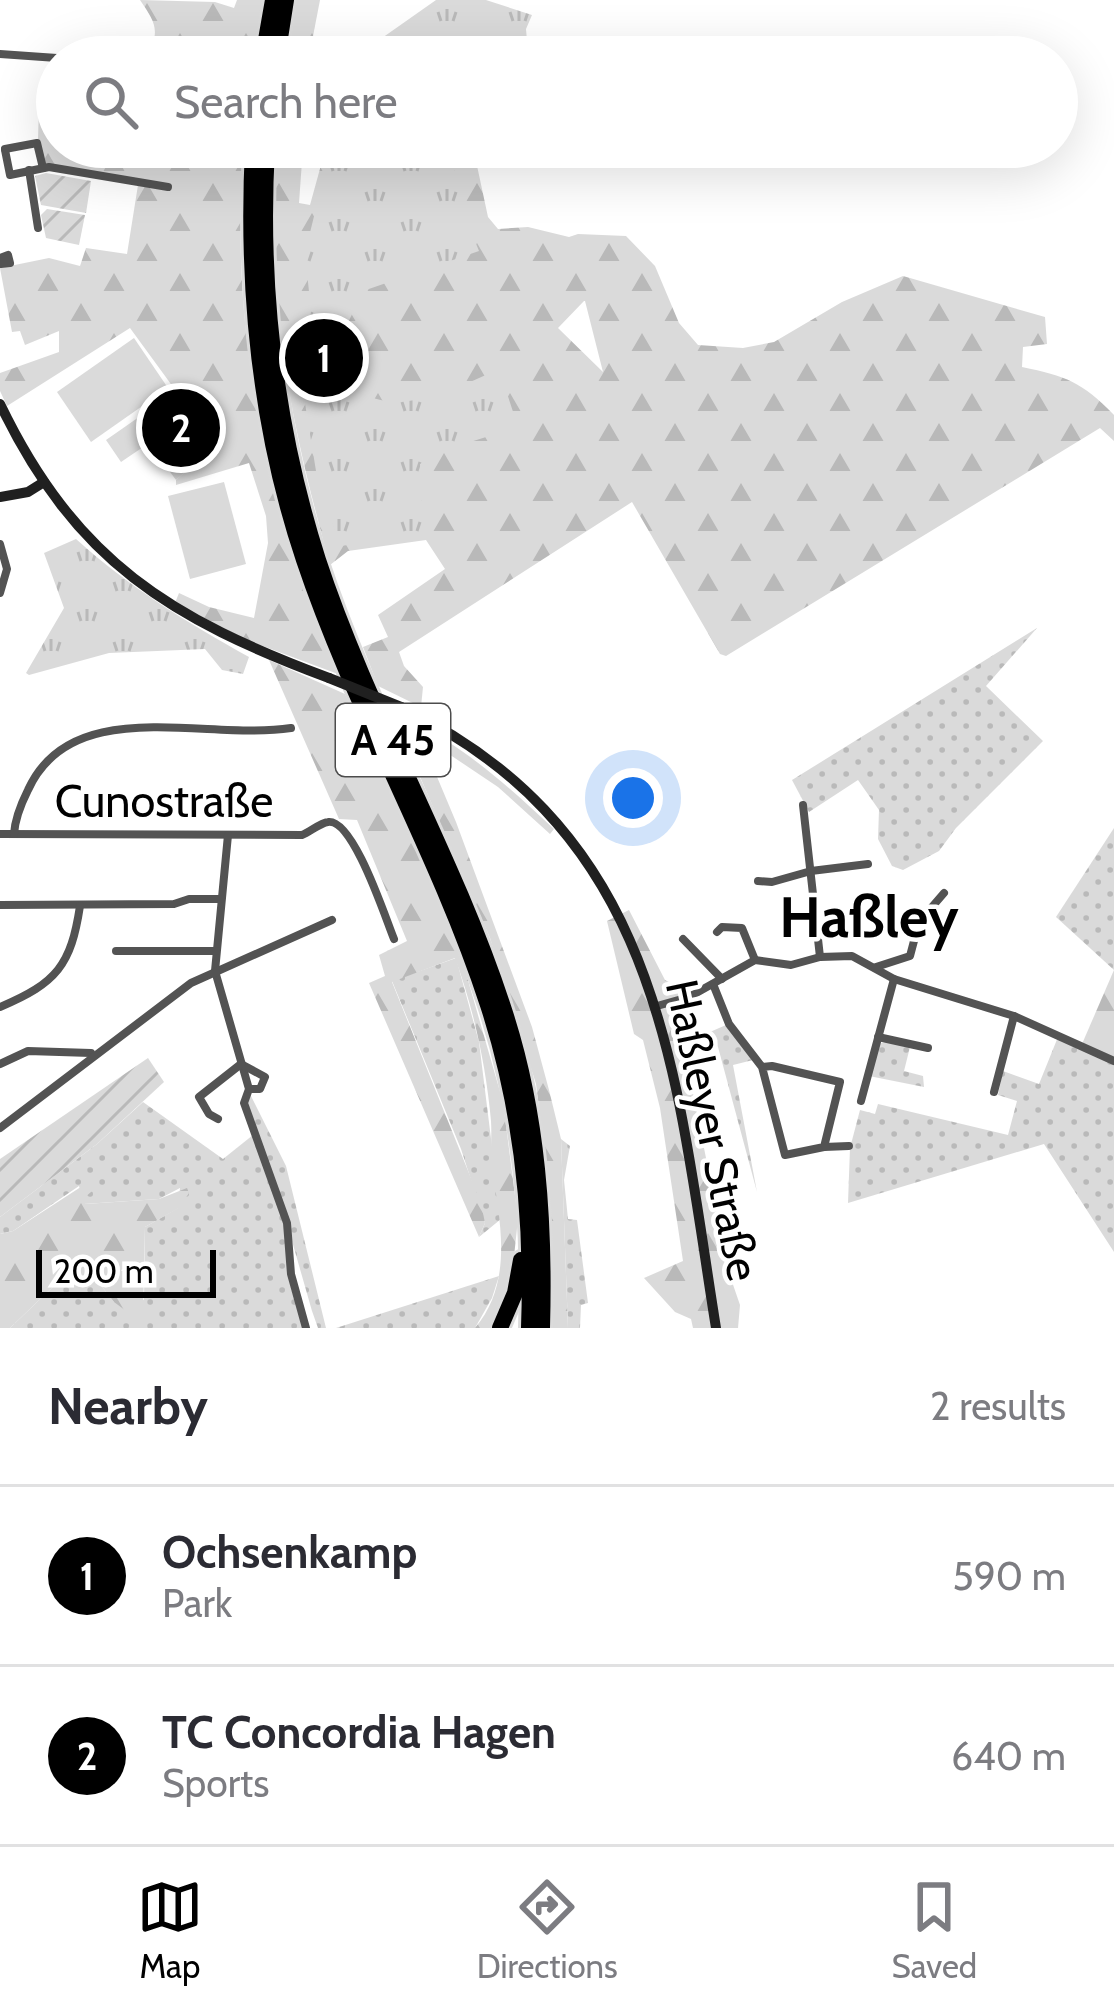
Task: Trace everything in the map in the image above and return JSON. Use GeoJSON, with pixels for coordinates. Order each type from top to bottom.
{"type":"FeatureCollection","features":[{"type":"Feature","properties":{"kind":"highway"},"geometry":{"type":"LineString","coordinates":[[266,36],[273,0]]}},
{"type":"Feature","properties":{"kind":"highway"},"geometry":{"type":"LineString","coordinates":[[280,36],[286,0]]}},
{"type":"Feature","properties":{"kind":"highway","name":"A 45"},"geometry":{"type":"LineString","coordinates":[[252,168],[255,332],[276,460],[322,610],[461,930],[489,1008],[514,1105],[528,1212],[529,1328]]}},
{"type":"Feature","properties":{"kind":"highway","name":"A 45"},"geometry":{"type":"LineString","coordinates":[[267,168],[265,273],[282,424],[336,611],[474,925],[506,1015],[536,1162],[544,1263],[542,1328]]}},
{"type":"Feature","properties":{"kind":"highway"},"geometry":{"type":"LineString","coordinates":[[500,1328],[515,1293],[528,1212]]}},
{"type":"Feature","properties":{"kind":"main road","name":"Haßleyer Straße"},"geometry":{"type":"LineString","coordinates":[[0,404],[41,479],[85,535],[130,577],[189,617],[263,653],[401,707],[482,754],[559,825],[588,862],[622,919],[657,1006],[679,1097],[716,1328]]}},
{"type":"Feature","properties":{"kind":"main road"},"geometry":{"type":"LineString","coordinates":[[0,497],[28,492],[41,479]]}},
{"type":"Feature","properties":{"kind":"street"},"geometry":{"type":"LineString","coordinates":[[0,54],[36,57]]}},
{"type":"Feature","properties":{"kind":"street"},"geometry":{"type":"LineString","coordinates":[[36,143],[2,149],[10,175],[43,168],[168,187]]}},
{"type":"Feature","properties":{"kind":"street"},"geometry":{"type":"LineString","coordinates":[[29,170],[38,228]]}},
{"type":"Feature","properties":{"kind":"street"},"geometry":{"type":"LineString","coordinates":[[0,544],[8,569],[0,593]]}},
{"type":"Feature","properties":{"kind":"street"},"geometry":{"type":"LineString","coordinates":[[14,834],[37,772],[62,747],[89,734],[290,728]]}},
{"type":"Feature","properties":{"kind":"street"},"geometry":{"type":"LineString","coordinates":[[803,805],[820,957]]}},
{"type":"Feature","properties":{"kind":"street","name":"Cunostraße"},"geometry":{"type":"LineString","coordinates":[[0,834],[302,835],[326,821],[344,827],[394,939]]}},
{"type":"Feature","properties":{"kind":"street"},"geometry":{"type":"LineString","coordinates":[[228,836],[214,971],[249,1089],[244,1102],[287,1223],[290,1274],[306,1328]]}},
{"type":"Feature","properties":{"kind":"street"},"geometry":{"type":"LineString","coordinates":[[758,880],[772,882],[811,871],[868,864]]}},
{"type":"Feature","properties":{"kind":"street"},"geometry":{"type":"LineString","coordinates":[[875,967],[910,956],[920,922],[944,893]]}},
{"type":"Feature","properties":{"kind":"street"},"geometry":{"type":"LineString","coordinates":[[0,905],[174,904],[221,898]]}},
{"type":"Feature","properties":{"kind":"street"},"geometry":{"type":"LineString","coordinates":[[0,1007],[32,992],[62,965],[73,948],[80,906]]}},
{"type":"Feature","properties":{"kind":"street"},"geometry":{"type":"LineString","coordinates":[[0,1128],[191,983],[332,920]]}},
{"type":"Feature","properties":{"kind":"street"},"geometry":{"type":"LineString","coordinates":[[717,932],[722,927],[742,928],[755,960]]}},
{"type":"Feature","properties":{"kind":"street"},"geometry":{"type":"LineString","coordinates":[[682,939],[718,981],[729,1024],[762,1067],[785,1155],[849,1146]]}},
{"type":"Feature","properties":{"kind":"street"},"geometry":{"type":"LineString","coordinates":[[116,951],[216,951]]}},
{"type":"Feature","properties":{"kind":"street"},"geometry":{"type":"LineString","coordinates":[[657,1006],[755,960],[791,965],[820,957],[853,956],[894,980],[1014,1016],[1114,1061]]}},
{"type":"Feature","properties":{"kind":"street"},"geometry":{"type":"LineString","coordinates":[[861,1101],[894,980]]}},
{"type":"Feature","properties":{"kind":"street"},"geometry":{"type":"LineString","coordinates":[[994,1092],[1014,1016]]}},
{"type":"Feature","properties":{"kind":"street"},"geometry":{"type":"LineString","coordinates":[[878,1037],[928,1048]]}},
{"type":"Feature","properties":{"kind":"street"},"geometry":{"type":"LineString","coordinates":[[0,1064],[28,1051],[94,1053]]}},
{"type":"Feature","properties":{"kind":"street"},"geometry":{"type":"LineString","coordinates":[[242,1064],[265,1077],[260,1089],[249,1089]]}},
{"type":"Feature","properties":{"kind":"street"},"geometry":{"type":"LineString","coordinates":[[218,1119],[208,1114],[200,1097],[242,1064]]}},
{"type":"Feature","properties":{"kind":"street"},"geometry":{"type":"LineString","coordinates":[[762,1067],[840,1082],[824,1148]]}},
{"type":"Feature","properties":{"kind":"green space"},"geometry":{"type":"Polygon","coordinates":[[[140,0],[215,2],[234,8],[237,0],[263,0],[257,36],[154,36],[150,15],[140,0]]]}},
{"type":"Feature","properties":{"kind":"green space"},"geometry":{"type":"Polygon","coordinates":[[[296,0],[320,0],[313,36],[290,36],[296,0]]]}},
{"type":"Feature","properties":{"kind":"green space"},"geometry":{"type":"Polygon","coordinates":[[[436,0],[486,0],[532,15],[527,36],[385,36],[436,0]]]}},
{"type":"Feature","properties":{"kind":"green space"},"geometry":{"type":"Polygon","coordinates":[[[49,168],[243,168],[242,287],[259,416],[292,543],[338,674],[249,641],[175,603],[179,593],[209,607],[254,618],[268,543],[266,516],[249,463],[176,485],[223,438],[194,395],[184,402],[130,328],[7,406],[0,391],[0,373],[59,352],[59,331],[25,345],[20,331],[12,332],[0,268],[49,258],[80,266],[86,248],[127,254],[138,185],[49,168]]]}},
{"type":"Feature","properties":{"kind":"green space"},"geometry":{"type":"Polygon","coordinates":[[[275,168],[302,168],[299,203],[310,205],[320,168],[478,168],[488,217],[498,229],[528,227],[569,237],[626,236],[655,266],[679,323],[698,345],[743,348],[774,342],[842,302],[903,276],[1045,317],[1047,344],[1023,347],[1022,367],[1062,377],[1092,395],[1114,415],[1114,441],[1100,428],[726,656],[720,654],[632,502],[399,652],[404,666],[423,687],[421,707],[378,686],[363,647],[388,637],[378,615],[445,569],[426,540],[348,551],[330,565],[292,408],[274,256],[275,168]],[[585,301],[558,328],[603,372],[585,301]]]}},
{"type":"Feature","properties":{"kind":"green space"},"geometry":{"type":"Polygon","coordinates":[[[326,168],[454,168],[461,207],[479,251],[363,291],[337,346],[353,387],[388,401],[426,398],[499,369],[518,427],[451,448],[420,464],[423,536],[340,546],[316,471],[302,385],[311,311],[305,253],[326,168]]]}},
{"type":"Feature","properties":{"kind":"green space"},"geometry":{"type":"Polygon","coordinates":[[[46,173],[91,181],[86,213],[41,205],[35,176],[46,173]]]}},
{"type":"Feature","properties":{"kind":"green space"},"geometry":{"type":"Polygon","coordinates":[[[47,209],[85,215],[79,245],[46,238],[41,215],[47,209]]]}},
{"type":"Feature","properties":{"kind":"green space"},"geometry":{"type":"Polygon","coordinates":[[[134,338],[168,388],[91,442],[57,392],[134,338]]]}},
{"type":"Feature","properties":{"kind":"green space"},"geometry":{"type":"Polygon","coordinates":[[[175,392],[184,405],[194,398],[220,441],[176,480],[149,443],[121,462],[106,440],[139,417],[156,439],[142,415],[175,392]]]}},
{"type":"Feature","properties":{"kind":"green space"},"geometry":{"type":"Polygon","coordinates":[[[224,482],[246,564],[190,579],[168,496],[224,482]]]}},
{"type":"Feature","properties":{"kind":"green space"},"geometry":{"type":"Polygon","coordinates":[[[76,539],[159,603],[249,657],[243,674],[222,670],[205,649],[109,653],[26,673],[64,608],[44,553],[76,539]]]}},
{"type":"Feature","properties":{"kind":"green space"},"geometry":{"type":"Polygon","coordinates":[[[1037,628],[986,686],[1043,741],[939,851],[903,870],[892,866],[878,839],[879,810],[858,780],[809,812],[792,780],[1037,628]]]}},
{"type":"Feature","properties":{"kind":"green space"},"geometry":{"type":"Polygon","coordinates":[[[269,660],[345,694],[455,935],[503,1102],[518,1219],[510,1294],[490,1328],[475,1328],[495,1291],[500,1230],[486,1080],[462,978],[455,958],[392,982],[481,1203],[485,1223],[479,1237],[369,983],[385,976],[379,955],[407,941],[357,820],[339,819],[269,660]]]}},
{"type":"Feature","properties":{"kind":"green space"},"geometry":{"type":"Polygon","coordinates":[[[391,710],[477,762],[554,829],[550,834],[498,787],[419,734],[532,1027],[549,1090],[561,1139],[568,1328],[550,1328],[550,1195],[536,1084],[490,938],[391,710]]]}},
{"type":"Feature","properties":{"kind":"green space"},"geometry":{"type":"Polygon","coordinates":[[[1114,828],[1114,970],[1056,917],[1114,828]]]}},
{"type":"Feature","properties":{"kind":"green space"},"geometry":{"type":"Polygon","coordinates":[[[629,910],[665,980],[697,997],[678,1018],[729,1273],[740,1305],[738,1328],[693,1328],[691,1319],[675,1312],[644,1278],[683,1261],[660,1108],[643,1040],[634,1034],[607,921],[629,910]]]}},
{"type":"Feature","properties":{"kind":"green space"},"geometry":{"type":"Polygon","coordinates":[[[456,958],[479,1042],[501,1219],[479,1237],[485,1223],[461,1149],[392,981],[456,958]]]}},
{"type":"Feature","properties":{"kind":"green space"},"geometry":{"type":"Polygon","coordinates":[[[1114,970],[1114,1059],[1082,1044],[1114,970]]]}},
{"type":"Feature","properties":{"kind":"green space"},"geometry":{"type":"Polygon","coordinates":[[[726,1025],[753,1060],[733,1065],[757,1192],[710,1032],[726,1025]]]}},
{"type":"Feature","properties":{"kind":"green space"},"geometry":{"type":"Polygon","coordinates":[[[1058,1037],[1114,1064],[1114,1252],[1044,1144],[848,1203],[850,1148],[860,1110],[875,1114],[878,1104],[1008,1135],[1017,1101],[998,1095],[1003,1071],[1039,1084],[1058,1037]]]}},
{"type":"Feature","properties":{"kind":"green space"},"geometry":{"type":"Polygon","coordinates":[[[878,1044],[910,1047],[904,1071],[923,1076],[924,1087],[869,1076],[878,1044]]]}},
{"type":"Feature","properties":{"kind":"green space"},"geometry":{"type":"Polygon","coordinates":[[[148,1058],[164,1082],[97,1144],[0,1217],[0,1159],[148,1058]]]}},
{"type":"Feature","properties":{"kind":"green space"},"geometry":{"type":"Polygon","coordinates":[[[250,1094],[286,1166],[326,1328],[318,1328],[312,1311],[274,1178],[246,1102],[250,1094]]]}},
{"type":"Feature","properties":{"kind":"green space"},"geometry":{"type":"Polygon","coordinates":[[[143,1102],[223,1159],[253,1135],[284,1224],[291,1288],[303,1328],[10,1328],[81,1260],[114,1302],[144,1300],[145,1227],[178,1208],[180,1188],[159,1199],[84,1204],[79,1186],[13,1231],[0,1234],[0,1217],[97,1144],[143,1102]]]}},
{"type":"Feature","properties":{"kind":"green space"},"geometry":{"type":"Polygon","coordinates":[[[561,1139],[570,1146],[564,1180],[568,1219],[577,1220],[588,1303],[581,1305],[580,1328],[568,1328],[561,1139]]]}},
{"type":"Feature","properties":{"kind":"green space"},"geometry":{"type":"Polygon","coordinates":[[[90,1181],[98,1186],[84,1198],[85,1204],[159,1199],[187,1188],[189,1193],[179,1208],[145,1227],[143,1315],[137,1319],[114,1302],[81,1260],[10,1328],[0,1328],[0,1234],[13,1231],[90,1181]]]}},
{"type":"Feature","properties":{"kind":"green space"},"geometry":{"type":"Polygon","coordinates":[[[499,1276],[475,1328],[336,1328],[499,1276]]]}},
{"type":"Feature","properties":{"kind":"place","name":"Ochsenkamp"},"geometry":{"type":"Point","coordinates":[324,358]}},
{"type":"Feature","properties":{"kind":"place","name":"TC Concordia Hagen"},"geometry":{"type":"Point","coordinates":[181,428]}},
{"type":"Feature","properties":{"kind":"district","name":"Haßley"},"geometry":{"type":"Point","coordinates":[869,916]}}]}
